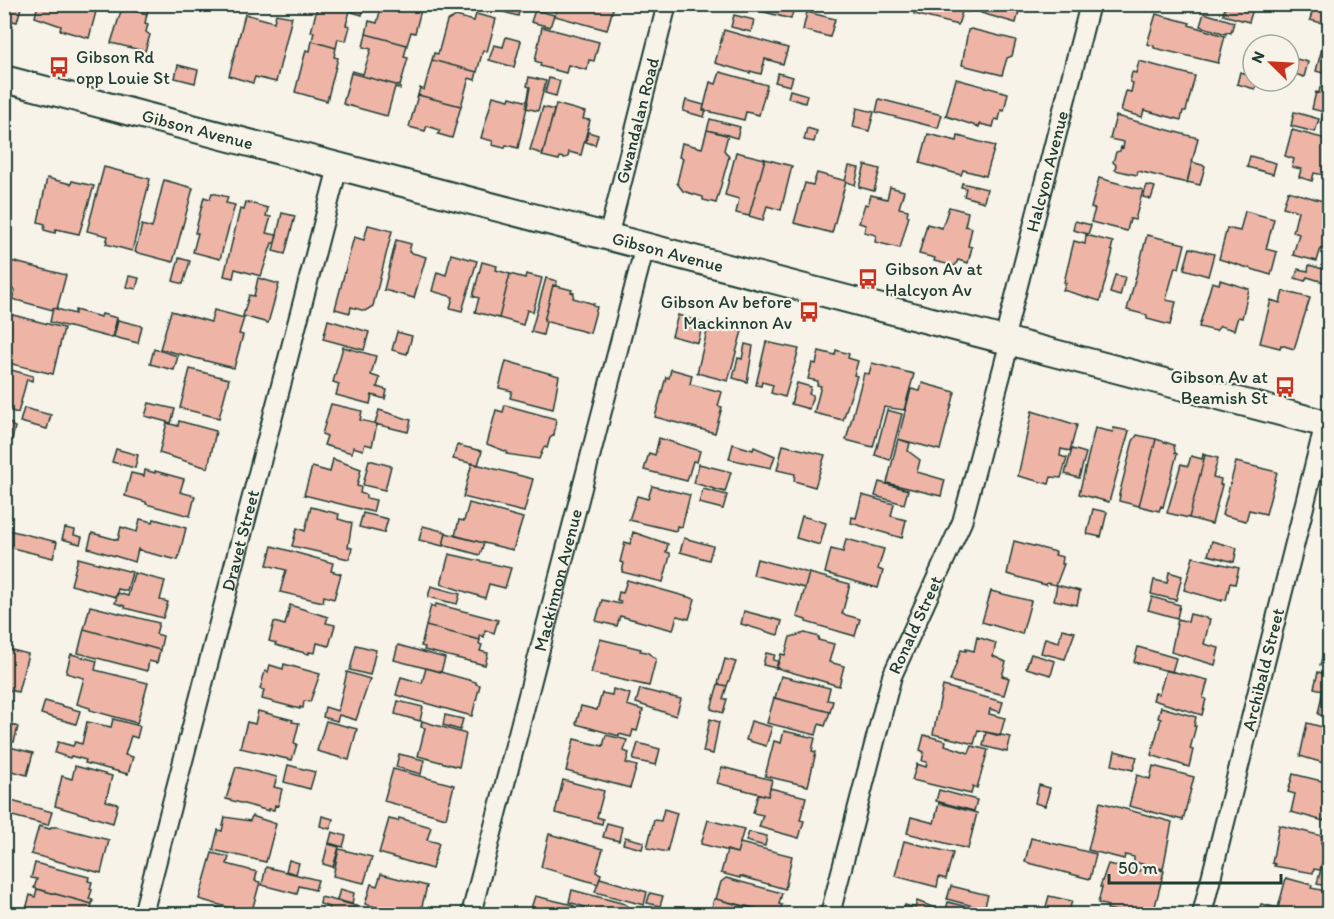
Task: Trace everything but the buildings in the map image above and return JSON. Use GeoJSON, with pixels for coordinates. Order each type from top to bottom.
{"type":"FeatureCollection","features":[{"type":"Feature","properties":{"kind":"main road","name":"Gibson Avenue"},"geometry":{"type":"LineString","coordinates":[[4,79],[1327,424]]}},
{"type":"Feature","properties":{"kind":"street","name":"Gwandalan Road"},"geometry":{"type":"LineString","coordinates":[[608,237],[667,4]]}},
{"type":"Feature","properties":{"kind":"street","name":"Halcyon Avenue"},"geometry":{"type":"LineString","coordinates":[[1007,340],[1090,4]]}},
{"type":"Feature","properties":{"kind":"street","name":"Dravet Street"},"geometry":{"type":"LineString","coordinates":[[143,915],[338,167]]}},
{"type":"Feature","properties":{"kind":"street","name":"Mackinnon Avenue"},"geometry":{"type":"LineString","coordinates":[[471,915],[645,246]]}},
{"type":"Feature","properties":{"kind":"street","name":"Ronald Street"},"geometry":{"type":"LineString","coordinates":[[830,915],[892,676],[962,522],[1007,340]]}},
{"type":"Feature","properties":{"kind":"street","name":"Archibald Street"},"geometry":{"type":"LineString","coordinates":[[1202,915],[1327,424]]}},
{"type":"Feature","properties":{"kind":"place","name":"Gibson Rd opp Louie St"},"geometry":{"type":"Point","coordinates":[59,67]}},
{"type":"Feature","properties":{"kind":"place","name":"Gibson Av at Halcyon Av"},"geometry":{"type":"Point","coordinates":[868,279]}},
{"type":"Feature","properties":{"kind":"place","name":"Gibson Av before Mackinnon Av"},"geometry":{"type":"Point","coordinates":[809,312]}},
{"type":"Feature","properties":{"kind":"place","name":"Gibson Av at Beamish St"},"geometry":{"type":"Point","coordinates":[1285,387]}}]}
